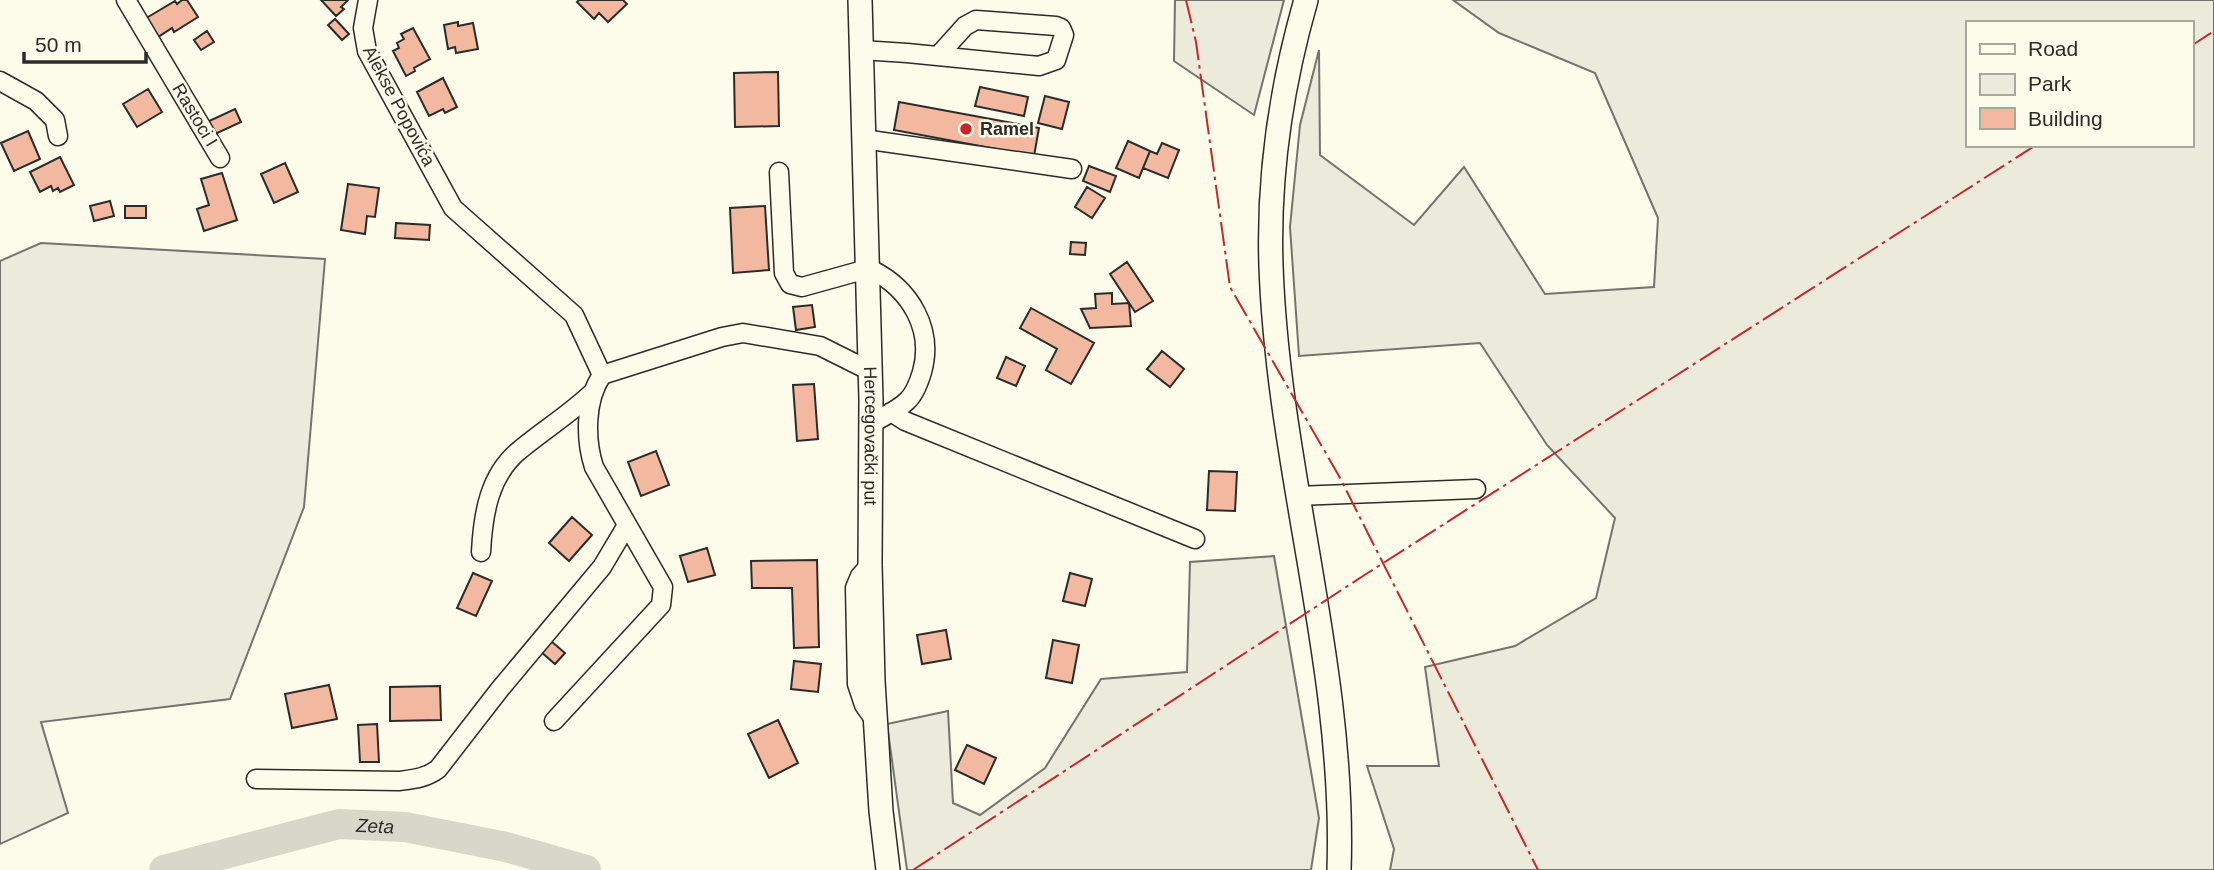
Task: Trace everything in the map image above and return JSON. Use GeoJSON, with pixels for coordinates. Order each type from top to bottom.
{"type":"FeatureCollection","features":[{"type":"Feature","properties":{"kind":"main road","name":"Hercegovački put"},"geometry":{"type":"LineString","coordinates":[[860,0],[870,371],[870,565],[874,719],[888,870]]}},
{"type":"Feature","properties":{"kind":"main road"},"geometry":{"type":"LineString","coordinates":[[1306,0],[1291,56],[1273,165],[1270,231],[1273,312],[1297,496],[1334,726],[1340,809],[1339,870]]}},
{"type":"Feature","properties":{"kind":"street","name":"Rastoci I"},"geometry":{"type":"LineString","coordinates":[[126,0],[220,158]]}},
{"type":"Feature","properties":{"kind":"street","name":"Alekse Popovića"},"geometry":{"type":"LineString","coordinates":[[368,0],[363,28],[367,51],[453,208],[574,315],[602,375]]}},
{"type":"Feature","properties":{"kind":"street"},"geometry":{"type":"LineString","coordinates":[[861,50],[1039,66],[1056,60],[1065,35],[1061,28],[1056,26],[976,20],[965,26],[938,56]]}},
{"type":"Feature","properties":{"kind":"street"},"geometry":{"type":"LineString","coordinates":[[0,81],[36,101],[55,120],[58,136]]}},
{"type":"Feature","properties":{"kind":"street"},"geometry":{"type":"LineString","coordinates":[[863,139],[1072,169]]}},
{"type":"Feature","properties":{"kind":"street"},"geometry":{"type":"LineString","coordinates":[[779,172],[784,273],[790,284],[802,287],[867,269],[887,279],[905,294],[919,317],[925,339],[925,359],[918,383],[907,401],[871,424]]}},
{"type":"Feature","properties":{"kind":"street"},"geometry":{"type":"LineString","coordinates":[[554,721],[661,605],[663,587],[594,467],[589,449],[590,404],[602,375],[722,337],[743,333],[820,346],[870,371]]}},
{"type":"Feature","properties":{"kind":"street"},"geometry":{"type":"LineString","coordinates":[[481,552],[485,509],[495,481],[508,461],[520,449],[563,419],[594,391]]}},
{"type":"Feature","properties":{"kind":"street"},"geometry":{"type":"LineString","coordinates":[[891,412],[905,421],[1195,539]]}},
{"type":"Feature","properties":{"kind":"street"},"geometry":{"type":"LineString","coordinates":[[1297,496],[1476,489]]}},
{"type":"Feature","properties":{"kind":"street"},"geometry":{"type":"LineString","coordinates":[[256,779],[400,781],[423,778],[431,774],[438,769],[500,689],[602,567],[627,525]]}},
{"type":"Feature","properties":{"kind":"green space"},"geometry":{"type":"Polygon","coordinates":[[[1175,0],[1284,0],[1254,115],[1174,61],[1175,0]]]}},
{"type":"Feature","properties":{"kind":"green space"},"geometry":{"type":"Polygon","coordinates":[[[1453,0],[2214,0],[2214,870],[1390,870],[1394,849],[1367,766],[1439,766],[1425,667],[1515,646],[1596,598],[1615,518],[1547,445],[1480,343],[1299,356],[1290,227],[1300,125],[1319,50],[1320,155],[1414,225],[1464,167],[1545,294],[1654,287],[1658,218],[1595,73],[1499,33],[1453,0]]]}},
{"type":"Feature","properties":{"kind":"green space"},"geometry":{"type":"Polygon","coordinates":[[[41,243],[325,259],[304,507],[230,699],[41,722],[68,813],[0,844],[0,261],[41,243]]]}},
{"type":"Feature","properties":{"kind":"green space"},"geometry":{"type":"Polygon","coordinates":[[[1274,556],[1319,818],[1311,870],[907,870],[887,724],[948,711],[953,803],[980,815],[1045,768],[1101,679],[1187,672],[1190,562],[1274,556]]]}},
{"type":"Feature","properties":{"kind":"building"},"geometry":{"type":"Polygon","coordinates":[[[187,0],[198,17],[174,32],[172,28],[155,39],[143,20],[175,1],[177,4],[187,0]]]}},
{"type":"Feature","properties":{"kind":"building"},"geometry":{"type":"Polygon","coordinates":[[[321,0],[348,0],[341,7],[344,9],[336,16],[321,0]]]}},
{"type":"Feature","properties":{"kind":"building"},"geometry":{"type":"Polygon","coordinates":[[[623,0],[627,4],[608,22],[599,13],[594,19],[577,2],[623,0]]]}},
{"type":"Feature","properties":{"kind":"building"},"geometry":{"type":"Polygon","coordinates":[[[335,19],[349,34],[342,40],[328,25],[335,19]]]}},
{"type":"Feature","properties":{"kind":"building"},"geometry":{"type":"Polygon","coordinates":[[[458,22],[458,26],[473,23],[478,49],[456,53],[455,47],[448,49],[444,25],[458,22]]]}},
{"type":"Feature","properties":{"kind":"building"},"geometry":{"type":"Polygon","coordinates":[[[413,28],[430,59],[406,76],[393,51],[399,48],[397,43],[404,39],[401,34],[413,28]]]}},
{"type":"Feature","properties":{"kind":"building"},"geometry":{"type":"Polygon","coordinates":[[[207,31],[214,42],[201,50],[194,40],[207,31]]]}},
{"type":"Feature","properties":{"kind":"building"},"geometry":{"type":"Polygon","coordinates":[[[778,72],[779,126],[735,127],[734,73],[778,72]]]}},
{"type":"Feature","properties":{"kind":"building"},"geometry":{"type":"Polygon","coordinates":[[[443,78],[457,107],[445,113],[443,109],[429,116],[417,92],[443,78]]]}},
{"type":"Feature","properties":{"kind":"building"},"geometry":{"type":"Polygon","coordinates":[[[980,87],[1028,97],[1024,116],[975,106],[980,87]]]}},
{"type":"Feature","properties":{"kind":"building"},"geometry":{"type":"Polygon","coordinates":[[[148,89],[162,112],[137,127],[123,104],[148,89]]]}},
{"type":"Feature","properties":{"kind":"building"},"geometry":{"type":"Polygon","coordinates":[[[1045,96],[1069,102],[1062,129],[1038,123],[1045,96]]]}},
{"type":"Feature","properties":{"kind":"building","name":"Ramel"},"geometry":{"type":"Polygon","coordinates":[[[899,102],[1039,128],[1034,156],[894,130],[899,102]]]}},
{"type":"Feature","properties":{"kind":"building"},"geometry":{"type":"Polygon","coordinates":[[[235,109],[241,122],[213,135],[207,122],[235,109]]]}},
{"type":"Feature","properties":{"kind":"building"},"geometry":{"type":"Polygon","coordinates":[[[28,131],[40,159],[14,171],[1,143],[28,131]]]}},
{"type":"Feature","properties":{"kind":"building"},"geometry":{"type":"Polygon","coordinates":[[[1128,141],[1150,151],[1139,178],[1116,168],[1128,141]]]}},
{"type":"Feature","properties":{"kind":"building"},"geometry":{"type":"Polygon","coordinates":[[[1162,143],[1179,150],[1168,178],[1143,168],[1150,151],[1157,154],[1162,143]]]}},
{"type":"Feature","properties":{"kind":"building"},"geometry":{"type":"Polygon","coordinates":[[[60,157],[74,185],[60,192],[58,188],[53,191],[51,186],[40,192],[30,172],[60,157]]]}},
{"type":"Feature","properties":{"kind":"building"},"geometry":{"type":"Polygon","coordinates":[[[285,163],[298,192],[274,203],[261,174],[285,163]]]}},
{"type":"Feature","properties":{"kind":"building"},"geometry":{"type":"Polygon","coordinates":[[[1089,166],[1116,176],[1110,192],[1083,181],[1089,166]]]}},
{"type":"Feature","properties":{"kind":"building"},"geometry":{"type":"Polygon","coordinates":[[[222,173],[237,220],[204,231],[197,209],[209,205],[201,179],[222,173]]]}},
{"type":"Feature","properties":{"kind":"building"},"geometry":{"type":"Polygon","coordinates":[[[348,184],[379,188],[375,217],[367,216],[365,234],[341,230],[348,184]]]}},
{"type":"Feature","properties":{"kind":"building"},"geometry":{"type":"Polygon","coordinates":[[[1087,187],[1105,198],[1092,218],[1075,207],[1087,187]]]}},
{"type":"Feature","properties":{"kind":"building"},"geometry":{"type":"Polygon","coordinates":[[[110,201],[114,216],[94,221],[90,206],[110,201]]]}},
{"type":"Feature","properties":{"kind":"building"},"geometry":{"type":"Polygon","coordinates":[[[125,206],[146,206],[146,218],[125,218],[125,206]]]}},
{"type":"Feature","properties":{"kind":"building"},"geometry":{"type":"Polygon","coordinates":[[[765,206],[769,270],[733,273],[730,208],[765,206]]]}},
{"type":"Feature","properties":{"kind":"building"},"geometry":{"type":"Polygon","coordinates":[[[396,223],[430,225],[429,240],[395,238],[396,223]]]}},
{"type":"Feature","properties":{"kind":"building"},"geometry":{"type":"Polygon","coordinates":[[[1071,242],[1086,243],[1085,255],[1070,254],[1071,242]]]}},
{"type":"Feature","properties":{"kind":"building"},"geometry":{"type":"Polygon","coordinates":[[[1127,262],[1153,301],[1135,312],[1110,274],[1127,262]]]}},
{"type":"Feature","properties":{"kind":"building"},"geometry":{"type":"Polygon","coordinates":[[[1112,293],[1112,304],[1129,303],[1131,326],[1090,328],[1081,309],[1096,308],[1095,294],[1112,293]]]}},
{"type":"Feature","properties":{"kind":"building"},"geometry":{"type":"Polygon","coordinates":[[[812,305],[815,327],[796,330],[793,307],[812,305]]]}},
{"type":"Feature","properties":{"kind":"building"},"geometry":{"type":"Polygon","coordinates":[[[1031,308],[1094,343],[1071,384],[1046,370],[1057,349],[1020,328],[1031,308]]]}},
{"type":"Feature","properties":{"kind":"building"},"geometry":{"type":"Polygon","coordinates":[[[1162,351],[1184,369],[1170,387],[1147,369],[1162,351]]]}},
{"type":"Feature","properties":{"kind":"building"},"geometry":{"type":"Polygon","coordinates":[[[1006,357],[1025,366],[1016,386],[997,378],[1006,357]]]}},
{"type":"Feature","properties":{"kind":"building"},"geometry":{"type":"Polygon","coordinates":[[[814,384],[818,439],[797,441],[793,385],[814,384]]]}},
{"type":"Feature","properties":{"kind":"building"},"geometry":{"type":"Polygon","coordinates":[[[656,451],[669,485],[641,496],[628,462],[656,451]]]}},
{"type":"Feature","properties":{"kind":"building"},"geometry":{"type":"Polygon","coordinates":[[[1209,471],[1237,472],[1235,511],[1207,510],[1209,471]]]}},
{"type":"Feature","properties":{"kind":"building"},"geometry":{"type":"Polygon","coordinates":[[[572,517],[592,535],[569,561],[549,543],[572,517]]]}},
{"type":"Feature","properties":{"kind":"building"},"geometry":{"type":"Polygon","coordinates":[[[707,548],[715,575],[688,582],[680,556],[707,548]]]}},
{"type":"Feature","properties":{"kind":"building"},"geometry":{"type":"Polygon","coordinates":[[[817,560],[819,647],[794,648],[792,588],[752,588],[751,561],[817,560]]]}},
{"type":"Feature","properties":{"kind":"building"},"geometry":{"type":"Polygon","coordinates":[[[473,573],[492,581],[476,616],[457,608],[473,573]]]}},
{"type":"Feature","properties":{"kind":"building"},"geometry":{"type":"Polygon","coordinates":[[[1070,573],[1092,579],[1085,606],[1063,601],[1070,573]]]}},
{"type":"Feature","properties":{"kind":"building"},"geometry":{"type":"Polygon","coordinates":[[[946,630],[951,659],[922,664],[917,635],[946,630]]]}},
{"type":"Feature","properties":{"kind":"building"},"geometry":{"type":"Polygon","coordinates":[[[1053,640],[1079,645],[1072,683],[1046,678],[1053,640]]]}},
{"type":"Feature","properties":{"kind":"building"},"geometry":{"type":"Polygon","coordinates":[[[551,641],[565,653],[555,664],[541,652],[551,641]]]}},
{"type":"Feature","properties":{"kind":"building"},"geometry":{"type":"Polygon","coordinates":[[[794,661],[821,664],[818,692],[791,689],[794,661]]]}},
{"type":"Feature","properties":{"kind":"building"},"geometry":{"type":"Polygon","coordinates":[[[329,685],[337,719],[292,728],[285,694],[329,685]]]}},
{"type":"Feature","properties":{"kind":"building"},"geometry":{"type":"Polygon","coordinates":[[[440,686],[441,720],[390,721],[390,687],[440,686]]]}},
{"type":"Feature","properties":{"kind":"building"},"geometry":{"type":"Polygon","coordinates":[[[778,720],[798,763],[769,778],[748,734],[778,720]]]}},
{"type":"Feature","properties":{"kind":"building"},"geometry":{"type":"Polygon","coordinates":[[[377,724],[379,762],[360,762],[358,725],[377,724]]]}},
{"type":"Feature","properties":{"kind":"building"},"geometry":{"type":"Polygon","coordinates":[[[967,745],[996,758],[984,784],[955,770],[967,745]]]}},
{"type":"Feature","properties":{"kind":"waterway","name":"Zeta"},"geometry":{"type":"LineString","coordinates":[[164,870],[339,824],[405,827],[506,847],[586,870]]}},
{"type":"Feature","properties":{"kind":"power"},"geometry":{"type":"LineString","coordinates":[[1186,0],[1196,42],[1230,287],[1339,476],[1538,870]]}},
{"type":"Feature","properties":{"kind":"power"},"geometry":{"type":"LineString","coordinates":[[2193,45],[2214,31]]}},
{"type":"Feature","properties":{"kind":"power"},"geometry":{"type":"LineString","coordinates":[[913,870],[1363,576],[2033,147]]}},
{"type":"Feature","properties":{"kind":"place","name":"Ramel"},"geometry":{"type":"Point","coordinates":[966,129]}}]}
